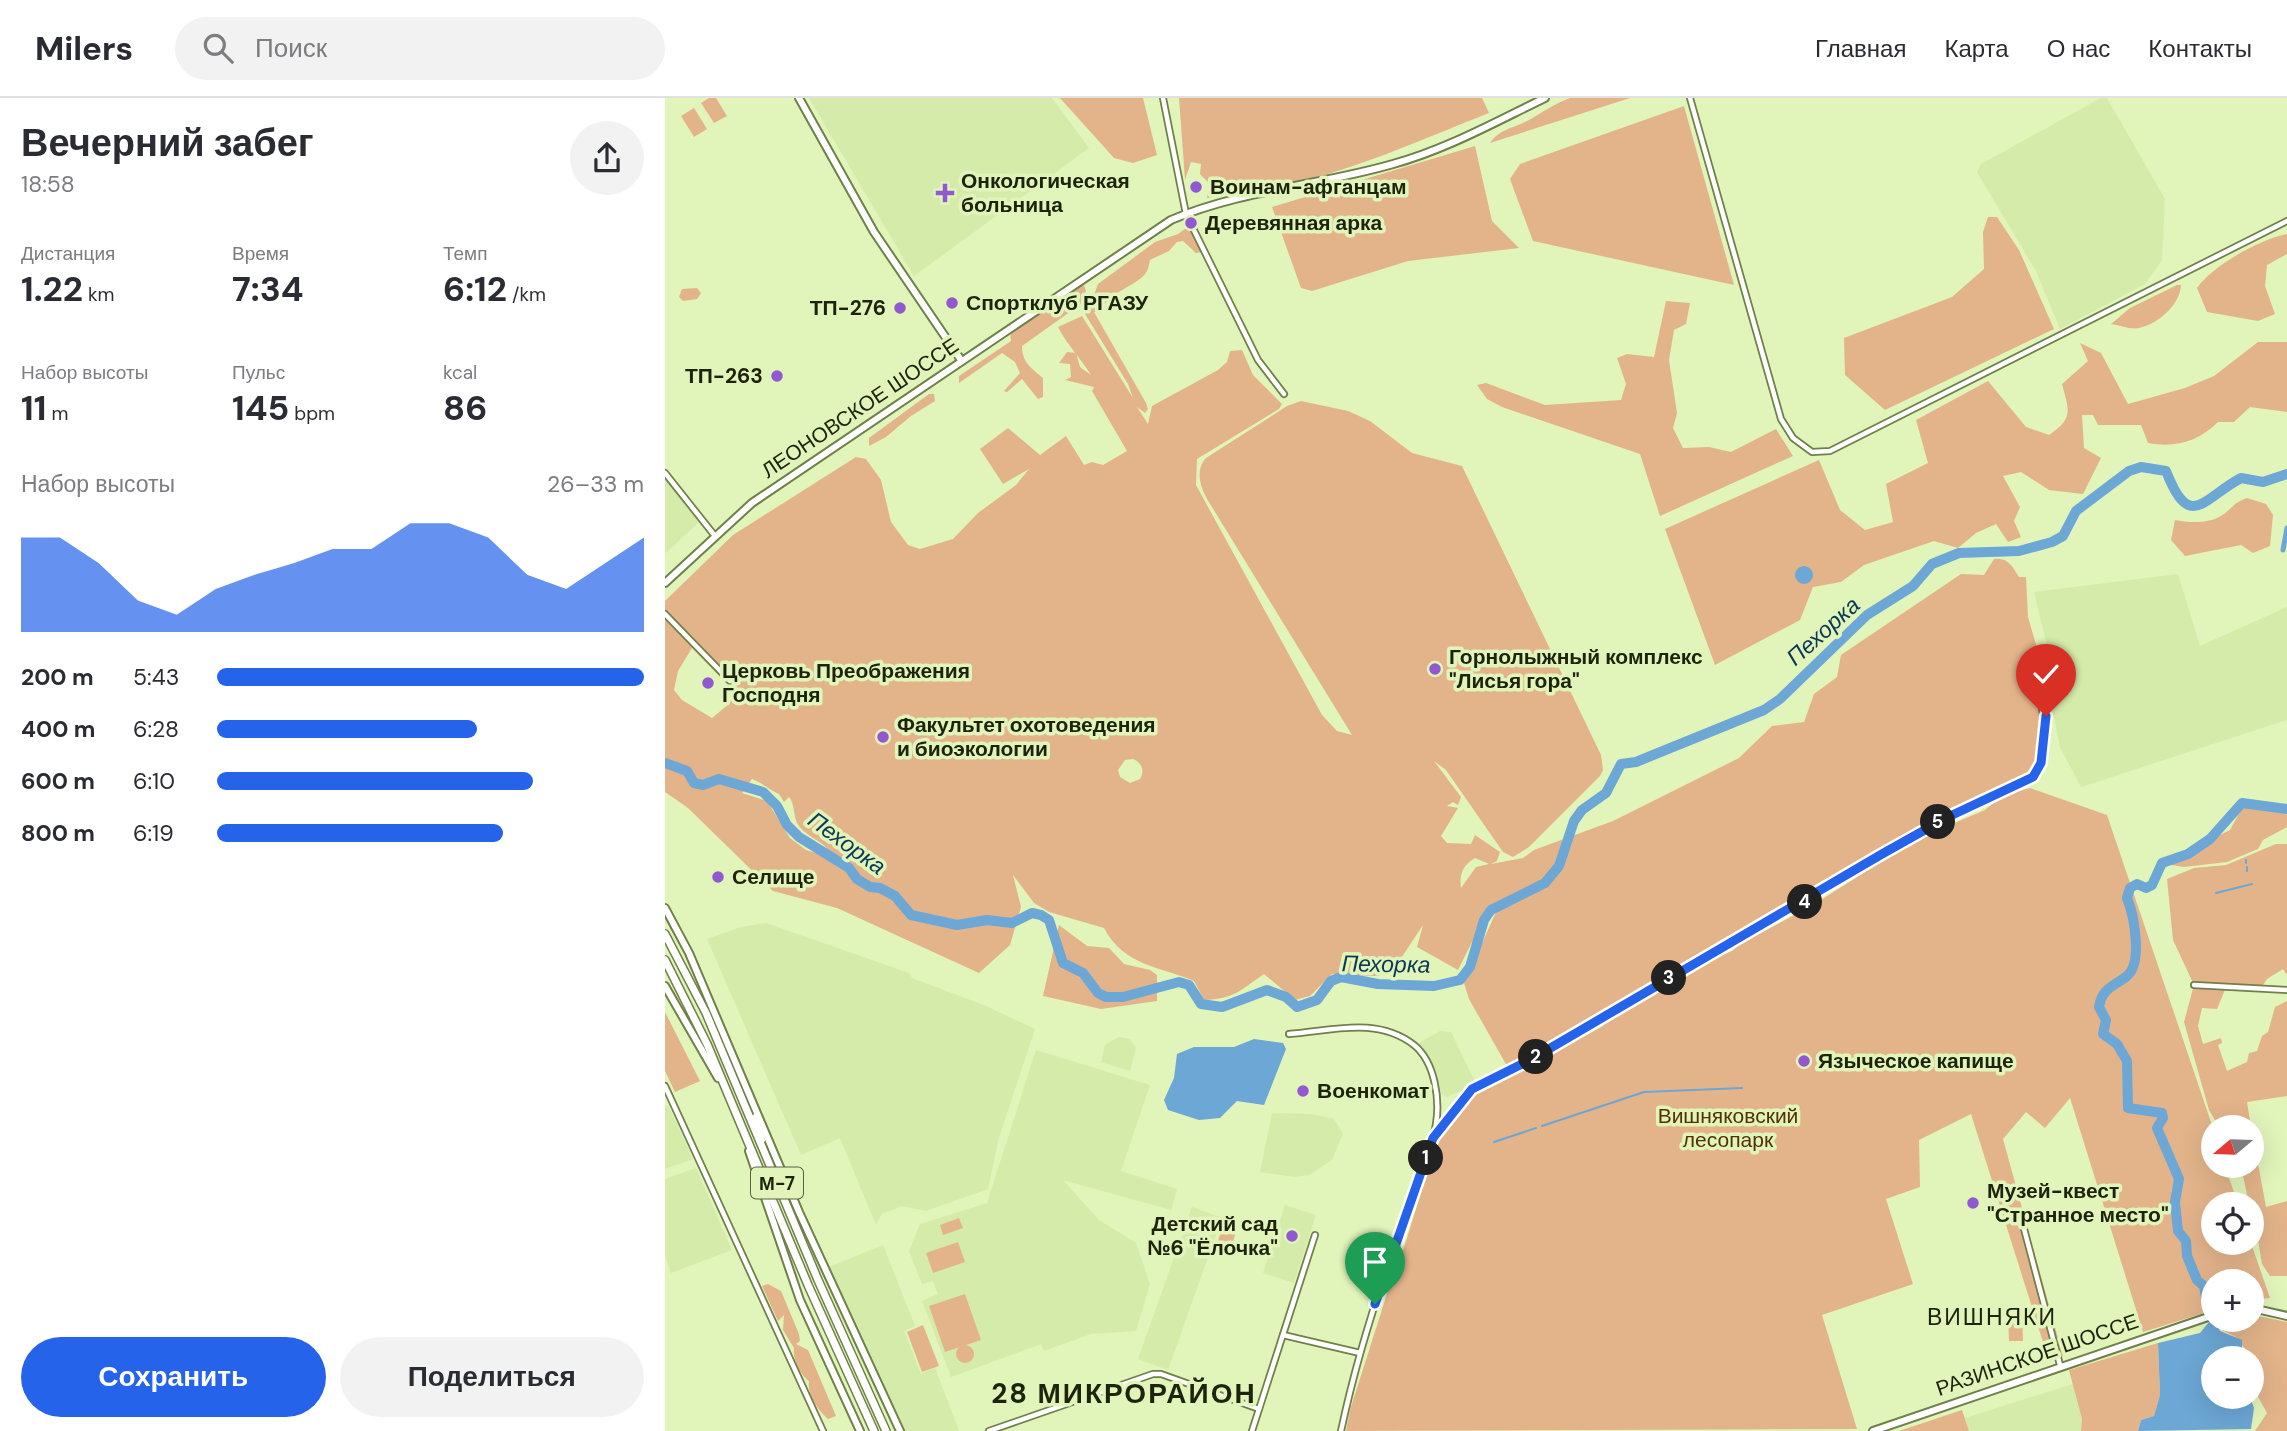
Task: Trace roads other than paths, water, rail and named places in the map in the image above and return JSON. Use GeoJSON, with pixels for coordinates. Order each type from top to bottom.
{"type":"FeatureCollection","features":[{"type":"Feature","properties":{"kind":"highway","name":"М-7"},"geometry":{"type":"LineString","coordinates":[[665,934],[706,1013],[886,1431]]}},
{"type":"Feature","properties":{"kind":"highway","name":"М-7"},"geometry":{"type":"LineString","coordinates":[[665,960],[727,1094],[874,1431]]}},
{"type":"Feature","properties":{"kind":"main road"},"geometry":{"type":"LineString","coordinates":[[799,98],[874,232],[961,360]]}},
{"type":"Feature","properties":{"kind":"main road","name":"ЛЕОНОВСКОЕ ШОССЕ"},"geometry":{"type":"LineString","coordinates":[[667,582],[752,503],[1142,238],[1185,214],[1415,158],[1545,98]]}},
{"type":"Feature","properties":{"kind":"main road"},"geometry":{"type":"LineString","coordinates":[[665,908],[686,946],[799,1212],[901,1431]]}},
{"type":"Feature","properties":{"kind":"main road"},"geometry":{"type":"LineString","coordinates":[[665,986],[727,1094]]}},
{"type":"Feature","properties":{"kind":"main road"},"geometry":{"type":"LineString","coordinates":[[748,1090],[767,1159]]}},
{"type":"Feature","properties":{"kind":"main road"},"geometry":{"type":"LineString","coordinates":[[742,1129],[771,1222],[800,1300],[860,1431]]}},
{"type":"Feature","properties":{"kind":"main road"},"geometry":{"type":"LineString","coordinates":[[2264,1311],[2287,1316]]}},
{"type":"Feature","properties":{"kind":"main road","name":"РАЗИНСКОЕ ШОССЕ"},"geometry":{"type":"LineString","coordinates":[[1873,1431],[2060,1365],[2201,1319]]}},
{"type":"Feature","properties":{"kind":"street"},"geometry":{"type":"LineString","coordinates":[[1163,98],[1185,214],[1258,360],[1284,394]]}},
{"type":"Feature","properties":{"kind":"street"},"geometry":{"type":"LineString","coordinates":[[1690,98],[1781,419],[1793,438],[1812,452],[1829,451],[2287,221]]}},
{"type":"Feature","properties":{"kind":"street"},"geometry":{"type":"LineString","coordinates":[[665,473],[715,536]]}},
{"type":"Feature","properties":{"kind":"street"},"geometry":{"type":"LineString","coordinates":[[665,614],[730,681]]}},
{"type":"Feature","properties":{"kind":"street"},"geometry":{"type":"LineString","coordinates":[[1433,1138],[1472,1089],[1530,1060],[1916,834],[2033,777],[2041,763],[2046,716],[2038,664],[2041,655],[2050,652]]}},
{"type":"Feature","properties":{"kind":"street"},"geometry":{"type":"LineString","coordinates":[[2195,985],[2287,990]]}},
{"type":"Feature","properties":{"kind":"street"},"geometry":{"type":"LineString","coordinates":[[1289,1034],[1357,1026],[1387,1031],[1415,1046],[1433,1076],[1436,1096],[1433,1138],[1360,1353],[1341,1431]]}},
{"type":"Feature","properties":{"kind":"street"},"geometry":{"type":"LineString","coordinates":[[665,1086],[823,1431]]}},
{"type":"Feature","properties":{"kind":"street"},"geometry":{"type":"LineString","coordinates":[[2023,1225],[2060,1365]]}},
{"type":"Feature","properties":{"kind":"street"},"geometry":{"type":"LineString","coordinates":[[1252,1431],[1315,1235]]}},
{"type":"Feature","properties":{"kind":"street"},"geometry":{"type":"LineString","coordinates":[[1283,1335],[1360,1353]]}},
{"type":"Feature","properties":{"kind":"street"},"geometry":{"type":"LineString","coordinates":[[989,1431],[1145,1375],[1161,1374],[1259,1409]]}},
{"type":"Feature","properties":{"kind":"water"},"geometry":{"type":"Polygon","coordinates":[[[1800,566],[1808,566],[1813,575],[1811,582],[1800,584],[1795,579],[1795,571],[1800,566]]]}},
{"type":"Feature","properties":{"kind":"water"},"geometry":{"type":"Polygon","coordinates":[[[1254,1039],[1283,1043],[1286,1049],[1264,1105],[1237,1101],[1220,1118],[1199,1120],[1168,1110],[1164,1100],[1174,1078],[1177,1054],[1194,1047],[1234,1047],[1254,1039]]]}},
{"type":"Feature","properties":{"kind":"water"},"geometry":{"type":"Polygon","coordinates":[[[2222,1332],[2242,1340],[2242,1346],[2201,1346],[2201,1409],[2254,1409],[2251,1429],[2138,1431],[2141,1420],[2154,1416],[2160,1395],[2158,1343],[2200,1333],[2222,1332]]]}},
{"type":"Feature","properties":{"kind":"waterway","name":"Пехорка"},"geometry":{"type":"LineString","coordinates":[[665,763],[687,771],[694,783],[703,785],[719,779],[763,792],[777,806],[787,825],[799,837],[849,868],[857,879],[870,887],[880,888],[895,896],[911,915],[957,925],[987,920],[1012,923],[1032,913],[1041,915],[1049,920],[1063,963],[1083,973],[1098,993],[1106,997],[1123,997],[1179,982],[1189,985],[1201,1004],[1222,1007],[1267,990],[1286,997],[1297,1007],[1317,1000],[1331,981],[1341,977],[1378,984],[1434,986],[1460,980],[1470,967],[1484,920],[1491,910],[1545,883],[1559,866],[1574,821],[1582,810],[1606,793],[1621,764],[1636,762],[1764,710],[1780,699],[1867,615],[1913,586],[1932,564],[1959,553],[2019,551],[2052,542],[2063,536],[2076,511],[2129,471],[2141,467],[2166,471],[2182,501],[2190,506],[2206,501],[2241,478],[2263,482],[2287,474]]}},
{"type":"Feature","properties":{"kind":"waterway"},"geometry":{"type":"LineString","coordinates":[[2283,550],[2287,528]]}},
{"type":"Feature","properties":{"kind":"waterway"},"geometry":{"type":"LineString","coordinates":[[2201,1283],[2187,1256],[2186,1241],[2178,1231],[2175,1202],[2179,1179],[2157,1128],[2163,1118],[2162,1113],[2128,1108],[2127,1061],[2117,1044],[2103,1034],[2106,1020],[2099,1007],[2100,1001],[2105,992],[2127,976],[2135,961],[2136,938],[2127,898],[2130,888],[2137,884],[2146,888],[2152,885],[2162,863],[2188,854],[2210,839],[2242,803],[2287,809]]}},
{"type":"Feature","properties":{"kind":"waterway"},"geometry":{"type":"LineString","coordinates":[[2216,893],[2252,884]]}},
{"type":"Feature","properties":{"kind":"waterway"},"geometry":{"type":"LineString","coordinates":[[1542,1126],[1644,1092],[1742,1088]]}},
{"type":"Feature","properties":{"kind":"waterway"},"geometry":{"type":"LineString","coordinates":[[1494,1142],[1536,1128]]}},
{"type":"Feature","properties":{"kind":"place","name":"Воинам-афганцам"},"geometry":{"type":"Point","coordinates":[1196,187]}},
{"type":"Feature","properties":{"kind":"place","name":"Онкологическая больница"},"geometry":{"type":"Point","coordinates":[945,193]}},
{"type":"Feature","properties":{"kind":"place","name":"Деревянная арка"},"geometry":{"type":"Point","coordinates":[1191,223]}},
{"type":"Feature","properties":{"kind":"place","name":"Спортклуб РГАЗУ"},"geometry":{"type":"Point","coordinates":[952,303]}},
{"type":"Feature","properties":{"kind":"place","name":"ТП-276"},"geometry":{"type":"Point","coordinates":[900,308]}},
{"type":"Feature","properties":{"kind":"place","name":"ТП-263"},"geometry":{"type":"Point","coordinates":[777,376]}},
{"type":"Feature","properties":{"kind":"place","name":"Горнолыжный комплекс \"Лисья гора\""},"geometry":{"type":"Point","coordinates":[1435,669]}},
{"type":"Feature","properties":{"kind":"place","name":"Церковь Преображения Господня"},"geometry":{"type":"Point","coordinates":[708,683]}},
{"type":"Feature","properties":{"kind":"place","name":"Факультет охотоведения и биоэкологии"},"geometry":{"type":"Point","coordinates":[883,737]}},
{"type":"Feature","properties":{"kind":"place","name":"Селище"},"geometry":{"type":"Point","coordinates":[718,877]}},
{"type":"Feature","properties":{"kind":"place","name":"Языческое капище"},"geometry":{"type":"Point","coordinates":[1804,1061]}},
{"type":"Feature","properties":{"kind":"place","name":"Военкомат"},"geometry":{"type":"Point","coordinates":[1303,1091]}},
{"type":"Feature","properties":{"kind":"place","name":"Музей-квест \"Странное место\""},"geometry":{"type":"Point","coordinates":[1973,1203]}},
{"type":"Feature","properties":{"kind":"place","name":"Детский сад №6 \"Ёлочка\""},"geometry":{"type":"Point","coordinates":[1292,1236]}},
{"type":"Feature","properties":{"kind":"district","name":"ВИШНЯКИ"},"geometry":{"type":"Point","coordinates":[1992,1317]}},
{"type":"Feature","properties":{"kind":"district","name":"28 МИКРОРАЙОН"},"geometry":{"type":"Point","coordinates":[1124,1393]}},
{"type":"Feature","properties":{"kind":"park label","name":"Вишняковский лесопарк"},"geometry":{"type":"Point","coordinates":[1728,1128]}}]}
